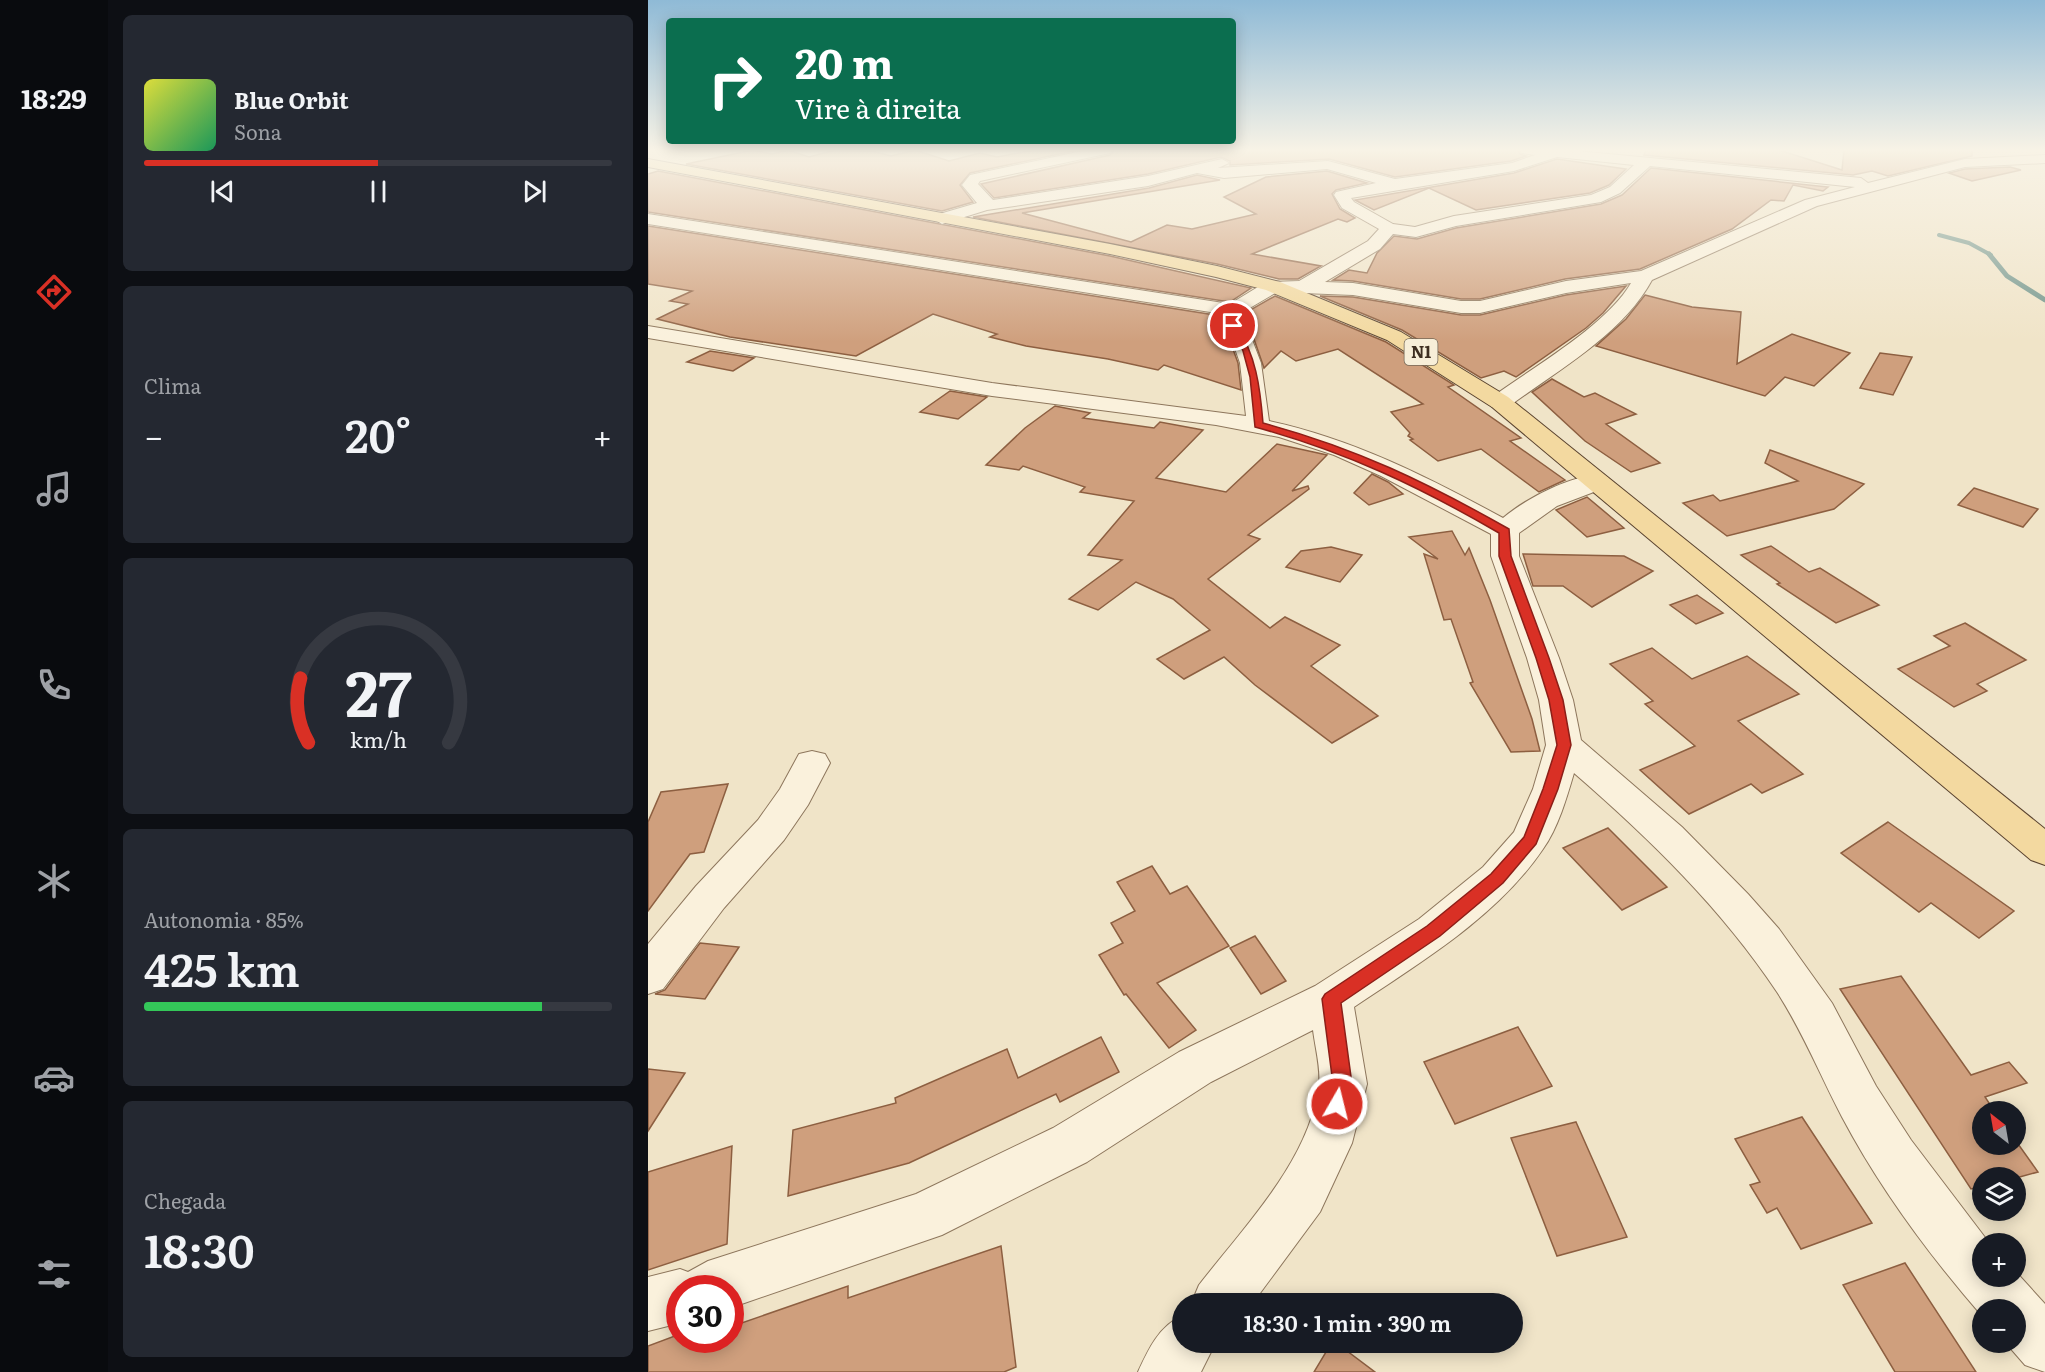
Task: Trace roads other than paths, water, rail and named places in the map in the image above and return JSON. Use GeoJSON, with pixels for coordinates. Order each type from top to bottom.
{"type":"FeatureCollection","features":[{"type":"Feature","properties":{"kind":"main road","name":"N1"},"geometry":{"type":"LineString","coordinates":[[916,214],[1110,249],[1273,286],[1394,336],[1500,402],[2045,850]]}},
{"type":"Feature","properties":{"kind":"street"},"geometry":{"type":"LineString","coordinates":[[942,219],[958,214]]}},
{"type":"Feature","properties":{"kind":"street"},"geometry":{"type":"LineString","coordinates":[[1364,214],[1389,228],[1416,232],[1454,221],[1499,214]]}},
{"type":"Feature","properties":{"kind":"street"},"geometry":{"type":"LineString","coordinates":[[648,219],[1233,310],[1273,286],[1353,289],[1461,307],[1480,307],[1600,281],[1645,276],[1720,245],[1783,214]]}},
{"type":"Feature","properties":{"kind":"street"},"geometry":{"type":"LineString","coordinates":[[1305,286],[1374,245],[1389,228]]}},
{"type":"Feature","properties":{"kind":"street"},"geometry":{"type":"LineString","coordinates":[[1500,402],[1601,328],[1633,297],[1645,276]]}},
{"type":"Feature","properties":{"kind":"street"},"geometry":{"type":"LineString","coordinates":[[1233,310],[1233,326],[1247,351],[1254,377],[1258,425]]}},
{"type":"Feature","properties":{"kind":"street"},"geometry":{"type":"LineString","coordinates":[[648,332],[1040,397],[1258,425],[1318,441],[1381,466],[1434,491],[1505,531]]}},
{"type":"Feature","properties":{"kind":"street"},"geometry":{"type":"LineString","coordinates":[[744,1276],[924,1217],[1070,1145],[1195,1067],[1331,999],[1434,931],[1497,878],[1530,839],[1551,789],[1564,745],[1556,700],[1543,658],[1505,556],[1505,531],[1524,512],[1549,498],[1598,482]]}},
{"type":"Feature","properties":{"kind":"street"},"geometry":{"type":"LineString","coordinates":[[1564,745],[1623,794],[1719,892],[1765,944],[1816,1016],[1859,1101],[1904,1175],[1975,1268],[2003,1299]]}},
{"type":"Feature","properties":{"kind":"street"},"geometry":{"type":"LineString","coordinates":[[648,976],[710,897],[771,830],[795,796],[812,763]]}},
{"type":"Feature","properties":{"kind":"street"},"geometry":{"type":"LineString","coordinates":[[1226,1293],[1302,1194],[1327,1143],[1342,1084],[1331,999]]}},
{"type":"Feature","properties":{"kind":"street"},"geometry":{"type":"LineString","coordinates":[[648,1304],[666,1300]]}},
{"type":"Feature","properties":{"kind":"street"},"geometry":{"type":"LineString","coordinates":[[2026,1324],[2045,1345]]}},
{"type":"Feature","properties":{"kind":"street"},"geometry":{"type":"LineString","coordinates":[[1167,1372],[1180,1353]]}},
{"type":"Feature","properties":{"kind":"waterway"},"geometry":{"type":"LineString","coordinates":[[1939,235],[1969,243],[1991,255]]}},
{"type":"Feature","properties":{"kind":"waterway"},"geometry":{"type":"LineString","coordinates":[[1989,254],[2007,276],[2045,300]]}}]}
